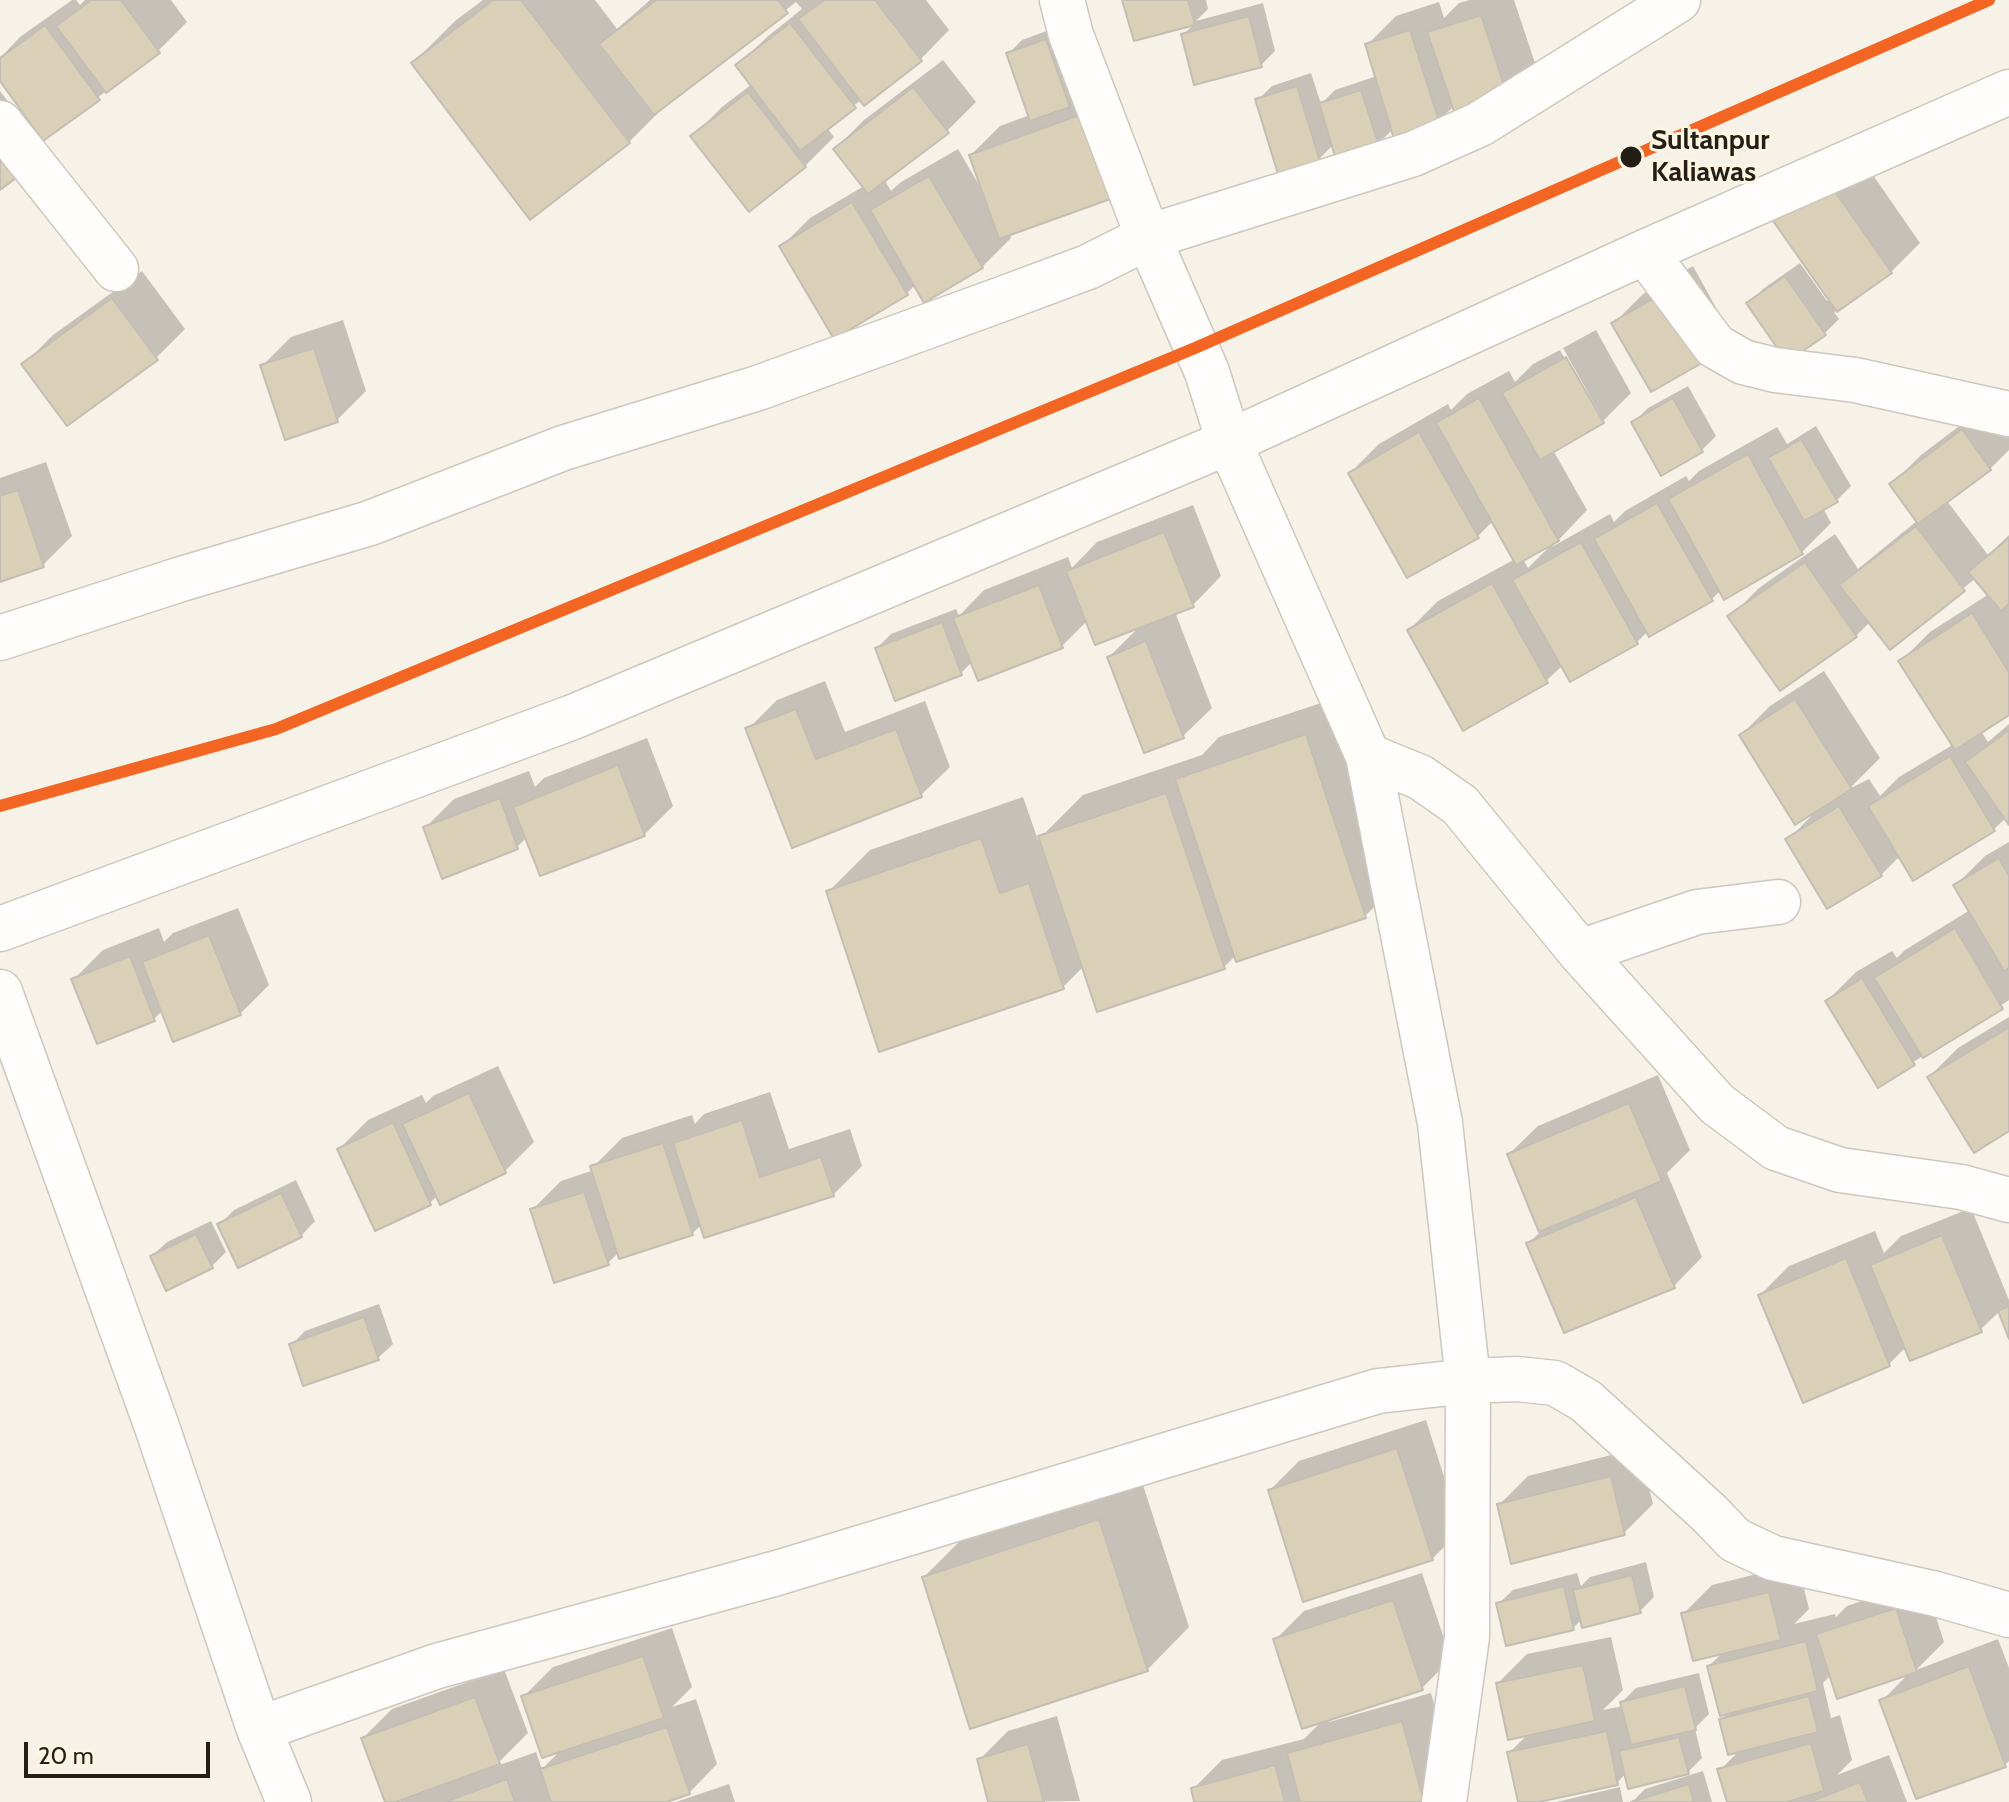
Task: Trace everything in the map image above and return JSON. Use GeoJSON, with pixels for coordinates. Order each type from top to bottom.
{"type":"FeatureCollection","features":[{"type":"Feature","properties":{"kind":"street"},"geometry":{"type":"LineString","coordinates":[[1062,0],[1071,35],[1148,237],[1207,372],[1229,442],[1368,756],[1440,1123],[1468,1381],[1467,1637],[1444,1802]]}},
{"type":"Feature","properties":{"kind":"street"},"geometry":{"type":"LineString","coordinates":[[0,638],[178,580],[370,523],[563,448],[758,388],[988,304],[1088,267],[1148,237],[1413,154],[1480,124],[1678,0]]}},
{"type":"Feature","properties":{"kind":"street"},"geometry":{"type":"LineString","coordinates":[[0,929],[573,717],[1229,442],[1645,252],[2009,92]]}},
{"type":"Feature","properties":{"kind":"street"},"geometry":{"type":"LineString","coordinates":[[0,123],[116,269]]}},
{"type":"Feature","properties":{"kind":"street"},"geometry":{"type":"LineString","coordinates":[[1645,252],[1715,346],[1743,362],[1775,370],[1855,380],[2009,414]]}},
{"type":"Feature","properties":{"kind":"street"},"geometry":{"type":"LineString","coordinates":[[1368,756],[1420,777],[1460,805],[1580,952],[1717,1104],[1776,1148],[1840,1170],[1961,1187],[2009,1200]]}},
{"type":"Feature","properties":{"kind":"street"},"geometry":{"type":"LineString","coordinates":[[1580,952],[1697,912],[1778,902]]}},
{"type":"Feature","properties":{"kind":"street"},"geometry":{"type":"LineString","coordinates":[[0,992],[157,1427],[259,1729],[289,1802]]}},
{"type":"Feature","properties":{"kind":"street"},"geometry":{"type":"LineString","coordinates":[[259,1729],[451,1662],[777,1573],[1378,1391],[1468,1381],[1517,1379],[1555,1383],[1586,1401],[1735,1540],[1773,1558],[1936,1594],[2009,1615]]}},
{"type":"Feature","properties":{"kind":"building"},"geometry":{"type":"Polygon","coordinates":[[[91,0],[121,0],[160,53],[106,93],[56,26],[91,0]]]}},
{"type":"Feature","properties":{"kind":"building"},"geometry":{"type":"Polygon","coordinates":[[[493,0],[521,0],[630,143],[530,220],[411,63],[493,0]]]}},
{"type":"Feature","properties":{"kind":"building"},"geometry":{"type":"Polygon","coordinates":[[[656,0],[778,0],[788,13],[654,115],[599,44],[656,0]]]}},
{"type":"Feature","properties":{"kind":"building"},"geometry":{"type":"Polygon","coordinates":[[[824,0],[875,0],[922,61],[864,106],[798,19],[824,0]]]}},
{"type":"Feature","properties":{"kind":"building"},"geometry":{"type":"Polygon","coordinates":[[[1122,0],[1188,0],[1195,25],[1134,41],[1122,0]]]}},
{"type":"Feature","properties":{"kind":"building"},"geometry":{"type":"Polygon","coordinates":[[[1481,15],[1509,100],[1456,117],[1427,32],[1481,15]]]}},
{"type":"Feature","properties":{"kind":"building"},"geometry":{"type":"Polygon","coordinates":[[[1249,16],[1262,67],[1194,85],[1181,34],[1249,16]]]}},
{"type":"Feature","properties":{"kind":"building"},"geometry":{"type":"Polygon","coordinates":[[[790,23],[856,108],[800,151],[735,65],[790,23]]]}},
{"type":"Feature","properties":{"kind":"building"},"geometry":{"type":"Polygon","coordinates":[[[45,25],[100,100],[43,141],[0,81],[0,58],[45,25]]]}},
{"type":"Feature","properties":{"kind":"building"},"geometry":{"type":"Polygon","coordinates":[[[1410,30],[1440,124],[1394,139],[1365,44],[1410,30]]]}},
{"type":"Feature","properties":{"kind":"building"},"geometry":{"type":"Polygon","coordinates":[[[1046,39],[1070,107],[1030,121],[1006,53],[1046,39]]]}},
{"type":"Feature","properties":{"kind":"building"},"geometry":{"type":"Polygon","coordinates":[[[1297,86],[1320,161],[1278,174],[1255,99],[1297,86]]]}},
{"type":"Feature","properties":{"kind":"building"},"geometry":{"type":"Polygon","coordinates":[[[913,87],[949,133],[868,194],[833,149],[913,87]]]}},
{"type":"Feature","properties":{"kind":"building"},"geometry":{"type":"Polygon","coordinates":[[[1361,90],[1379,146],[1336,160],[1319,103],[1361,90]]]}},
{"type":"Feature","properties":{"kind":"building"},"geometry":{"type":"Polygon","coordinates":[[[748,92],[806,167],[749,212],[690,136],[748,92]]]}},
{"type":"Feature","properties":{"kind":"building"},"geometry":{"type":"Polygon","coordinates":[[[1085,113],[1116,197],[999,239],[969,155],[1085,113]]]}},
{"type":"Feature","properties":{"kind":"building"},"geometry":{"type":"Polygon","coordinates":[[[0,157],[16,178],[0,190],[0,157]]]}},
{"type":"Feature","properties":{"kind":"building"},"geometry":{"type":"Polygon","coordinates":[[[929,176],[983,268],[924,303],[870,210],[929,176]]]}},
{"type":"Feature","properties":{"kind":"building"},"geometry":{"type":"Polygon","coordinates":[[[1827,180],[1892,273],[1837,312],[1771,218],[1827,180]]]}},
{"type":"Feature","properties":{"kind":"building"},"geometry":{"type":"Polygon","coordinates":[[[852,202],[908,295],[834,339],[779,246],[852,202]]]}},
{"type":"Feature","properties":{"kind":"building"},"geometry":{"type":"Polygon","coordinates":[[[1785,276],[1826,335],[1787,362],[1746,303],[1785,276]]]}},
{"type":"Feature","properties":{"kind":"building"},"geometry":{"type":"Polygon","coordinates":[[[1663,293],[1702,363],[1651,392],[1611,323],[1663,293]]]}},
{"type":"Feature","properties":{"kind":"building"},"geometry":{"type":"Polygon","coordinates":[[[112,298],[158,360],[67,426],[21,364],[112,298]]]}},
{"type":"Feature","properties":{"kind":"building"},"geometry":{"type":"Polygon","coordinates":[[[314,348],[338,422],[285,440],[260,365],[314,348]]]}},
{"type":"Feature","properties":{"kind":"building"},"geometry":{"type":"Polygon","coordinates":[[[1566,357],[1604,423],[1540,460],[1502,393],[1566,357]]]}},
{"type":"Feature","properties":{"kind":"building"},"geometry":{"type":"Polygon","coordinates":[[[1479,398],[1559,541],[1516,565],[1436,423],[1479,398]]]}},
{"type":"Feature","properties":{"kind":"building"},"geometry":{"type":"Polygon","coordinates":[[[1673,398],[1703,452],[1661,476],[1631,422],[1673,398]]]}},
{"type":"Feature","properties":{"kind":"building"},"geometry":{"type":"Polygon","coordinates":[[[1962,429],[1991,470],[1918,524],[1889,484],[1962,429]]]}},
{"type":"Feature","properties":{"kind":"building"},"geometry":{"type":"Polygon","coordinates":[[[1419,432],[1479,538],[1407,578],[1348,473],[1419,432]]]}},
{"type":"Feature","properties":{"kind":"building"},"geometry":{"type":"Polygon","coordinates":[[[1801,439],[1838,502],[1804,521],[1768,458],[1801,439]]]}},
{"type":"Feature","properties":{"kind":"building"},"geometry":{"type":"Polygon","coordinates":[[[1748,454],[1803,554],[1724,600],[1668,499],[1748,454]]]}},
{"type":"Feature","properties":{"kind":"building"},"geometry":{"type":"Polygon","coordinates":[[[18,490],[44,567],[0,582],[0,496],[18,490]]]}},
{"type":"Feature","properties":{"kind":"building"},"geometry":{"type":"Polygon","coordinates":[[[1657,503],[1713,601],[1649,637],[1594,539],[1657,503]]]}},
{"type":"Feature","properties":{"kind":"building"},"geometry":{"type":"Polygon","coordinates":[[[1916,526],[1965,591],[1890,650],[1839,585],[1916,526]]]}},
{"type":"Feature","properties":{"kind":"building"},"geometry":{"type":"Polygon","coordinates":[[[1164,532],[1194,607],[1095,645],[1066,571],[1164,532]]]}},
{"type":"Feature","properties":{"kind":"building"},"geometry":{"type":"Polygon","coordinates":[[[2009,538],[2009,604],[2001,611],[1968,572],[2009,538]]]}},
{"type":"Feature","properties":{"kind":"building"},"geometry":{"type":"Polygon","coordinates":[[[1581,542],[1638,644],[1570,682],[1512,580],[1581,542]]]}},
{"type":"Feature","properties":{"kind":"building"},"geometry":{"type":"Polygon","coordinates":[[[1805,562],[1857,637],[1780,691],[1727,616],[1805,562]]]}},
{"type":"Feature","properties":{"kind":"building"},"geometry":{"type":"Polygon","coordinates":[[[1492,583],[1548,683],[1463,731],[1407,630],[1492,583]]]}},
{"type":"Feature","properties":{"kind":"building"},"geometry":{"type":"Polygon","coordinates":[[[1039,585],[1063,648],[978,681],[953,618],[1039,585]]]}},
{"type":"Feature","properties":{"kind":"building"},"geometry":{"type":"Polygon","coordinates":[[[1972,613],[2009,672],[2009,715],[1955,750],[1898,661],[1972,613]]]}},
{"type":"Feature","properties":{"kind":"building"},"geometry":{"type":"Polygon","coordinates":[[[942,622],[962,675],[895,701],[875,648],[942,622]]]}},
{"type":"Feature","properties":{"kind":"building"},"geometry":{"type":"Polygon","coordinates":[[[1146,641],[1184,738],[1144,753],[1107,657],[1146,641]]]}},
{"type":"Feature","properties":{"kind":"building"},"geometry":{"type":"Polygon","coordinates":[[[1795,699],[1852,789],[1795,825],[1739,735],[1795,699]]]}},
{"type":"Feature","properties":{"kind":"building"},"geometry":{"type":"Polygon","coordinates":[[[796,709],[816,759],[896,729],[922,797],[792,848],[745,728],[796,709]]]}},
{"type":"Feature","properties":{"kind":"building"},"geometry":{"type":"Polygon","coordinates":[[[2009,730],[2009,825],[1965,762],[2009,730]]]}},
{"type":"Feature","properties":{"kind":"building"},"geometry":{"type":"Polygon","coordinates":[[[1306,734],[1366,918],[1236,962],[1175,779],[1306,734]]]}},
{"type":"Feature","properties":{"kind":"building"},"geometry":{"type":"Polygon","coordinates":[[[1950,756],[1995,831],[1913,881],[1868,806],[1950,756]]]}},
{"type":"Feature","properties":{"kind":"building"},"geometry":{"type":"Polygon","coordinates":[[[618,765],[645,836],[540,876],[513,807],[618,765]]]}},
{"type":"Feature","properties":{"kind":"building"},"geometry":{"type":"Polygon","coordinates":[[[1166,793],[1225,969],[1097,1012],[1038,836],[1166,793]]]}},
{"type":"Feature","properties":{"kind":"building"},"geometry":{"type":"Polygon","coordinates":[[[500,798],[518,849],[442,879],[423,827],[500,798]]]}},
{"type":"Feature","properties":{"kind":"building"},"geometry":{"type":"Polygon","coordinates":[[[1839,806],[1882,876],[1827,909],[1785,839],[1839,806]]]}},
{"type":"Feature","properties":{"kind":"building"},"geometry":{"type":"Polygon","coordinates":[[[981,838],[1000,893],[1029,883],[1064,989],[879,1052],[826,891],[981,838]]]}},
{"type":"Feature","properties":{"kind":"building"},"geometry":{"type":"Polygon","coordinates":[[[1999,858],[2009,876],[2009,968],[2004,971],[1953,885],[1999,858]]]}},
{"type":"Feature","properties":{"kind":"building"},"geometry":{"type":"Polygon","coordinates":[[[1955,928],[2003,1009],[1923,1058],[1874,978],[1955,928]]]}},
{"type":"Feature","properties":{"kind":"building"},"geometry":{"type":"Polygon","coordinates":[[[209,935],[241,1015],[173,1042],[142,962],[209,935]]]}},
{"type":"Feature","properties":{"kind":"building"},"geometry":{"type":"Polygon","coordinates":[[[130,956],[155,1021],[97,1044],[71,979],[130,956]]]}},
{"type":"Feature","properties":{"kind":"building"},"geometry":{"type":"Polygon","coordinates":[[[1862,978],[1915,1065],[1878,1088],[1825,1001],[1862,978]]]}},
{"type":"Feature","properties":{"kind":"building"},"geometry":{"type":"Polygon","coordinates":[[[2009,1027],[2009,1131],[1974,1153],[1927,1077],[2009,1027]]]}},
{"type":"Feature","properties":{"kind":"building"},"geometry":{"type":"Polygon","coordinates":[[[469,1093],[506,1173],[440,1205],[402,1124],[469,1093]]]}},
{"type":"Feature","properties":{"kind":"building"},"geometry":{"type":"Polygon","coordinates":[[[1629,1103],[1662,1181],[1539,1232],[1507,1154],[1629,1103]]]}},
{"type":"Feature","properties":{"kind":"building"},"geometry":{"type":"Polygon","coordinates":[[[742,1120],[760,1177],[821,1157],[834,1196],[704,1238],[673,1143],[742,1120]]]}},
{"type":"Feature","properties":{"kind":"building"},"geometry":{"type":"Polygon","coordinates":[[[393,1122],[431,1205],[375,1231],[337,1149],[393,1122]]]}},
{"type":"Feature","properties":{"kind":"building"},"geometry":{"type":"Polygon","coordinates":[[[663,1143],[693,1235],[619,1259],[590,1166],[663,1143]]]}},
{"type":"Feature","properties":{"kind":"building"},"geometry":{"type":"Polygon","coordinates":[[[584,1192],[609,1265],[554,1283],[530,1209],[584,1192]]]}},
{"type":"Feature","properties":{"kind":"building"},"geometry":{"type":"Polygon","coordinates":[[[281,1193],[302,1237],[238,1268],[217,1224],[281,1193]]]}},
{"type":"Feature","properties":{"kind":"building"},"geometry":{"type":"Polygon","coordinates":[[[1636,1197],[1675,1288],[1564,1333],[1526,1243],[1636,1197]]]}},
{"type":"Feature","properties":{"kind":"building"},"geometry":{"type":"Polygon","coordinates":[[[196,1234],[213,1268],[166,1291],[150,1256],[196,1234]]]}},
{"type":"Feature","properties":{"kind":"building"},"geometry":{"type":"Polygon","coordinates":[[[1942,1235],[1982,1332],[1910,1361],[1870,1265],[1942,1235]]]}},
{"type":"Feature","properties":{"kind":"building"},"geometry":{"type":"Polygon","coordinates":[[[1846,1258],[1890,1366],[1803,1403],[1758,1295],[1846,1258]]]}},
{"type":"Feature","properties":{"kind":"building"},"geometry":{"type":"Polygon","coordinates":[[[2009,1306],[2009,1339],[1998,1311],[2009,1306]]]}},
{"type":"Feature","properties":{"kind":"building"},"geometry":{"type":"Polygon","coordinates":[[[364,1317],[379,1360],[303,1386],[289,1344],[364,1317]]]}},
{"type":"Feature","properties":{"kind":"building"},"geometry":{"type":"Polygon","coordinates":[[[1397,1448],[1433,1560],[1303,1602],[1268,1490],[1397,1448]]]}},
{"type":"Feature","properties":{"kind":"building"},"geometry":{"type":"Polygon","coordinates":[[[1611,1476],[1625,1535],[1511,1564],[1497,1504],[1611,1476]]]}},
{"type":"Feature","properties":{"kind":"building"},"geometry":{"type":"Polygon","coordinates":[[[1099,1519],[1148,1671],[970,1729],[922,1577],[1099,1519]]]}},
{"type":"Feature","properties":{"kind":"building"},"geometry":{"type":"Polygon","coordinates":[[[1632,1575],[1641,1613],[1582,1628],[1573,1590],[1632,1575]]]}},
{"type":"Feature","properties":{"kind":"building"},"geometry":{"type":"Polygon","coordinates":[[[1564,1586],[1574,1630],[1506,1646],[1496,1603],[1564,1586]]]}},
{"type":"Feature","properties":{"kind":"building"},"geometry":{"type":"Polygon","coordinates":[[[1769,1592],[1781,1640],[1693,1661],[1681,1613],[1769,1592]]]}},
{"type":"Feature","properties":{"kind":"building"},"geometry":{"type":"Polygon","coordinates":[[[1393,1600],[1423,1690],[1302,1729],[1273,1639],[1393,1600]]]}},
{"type":"Feature","properties":{"kind":"building"},"geometry":{"type":"Polygon","coordinates":[[[1896,1608],[1917,1672],[1837,1699],[1816,1634],[1896,1608]]]}},
{"type":"Feature","properties":{"kind":"building"},"geometry":{"type":"Polygon","coordinates":[[[1806,1641],[1818,1691],[1720,1716],[1707,1666],[1806,1641]]]}},
{"type":"Feature","properties":{"kind":"building"},"geometry":{"type":"Polygon","coordinates":[[[643,1656],[664,1718],[542,1758],[521,1696],[643,1656]]]}},
{"type":"Feature","properties":{"kind":"building"},"geometry":{"type":"Polygon","coordinates":[[[1583,1665],[1595,1721],[1508,1740],[1496,1683],[1583,1665]]]}},
{"type":"Feature","properties":{"kind":"building"},"geometry":{"type":"Polygon","coordinates":[[[1969,1666],[2006,1767],[1916,1799],[1879,1700],[1969,1666]]]}},
{"type":"Feature","properties":{"kind":"building"},"geometry":{"type":"Polygon","coordinates":[[[1685,1686],[1696,1730],[1631,1745],[1620,1702],[1685,1686]]]}},
{"type":"Feature","properties":{"kind":"building"},"geometry":{"type":"Polygon","coordinates":[[[1809,1696],[1818,1732],[1728,1755],[1719,1719],[1809,1696]]]}},
{"type":"Feature","properties":{"kind":"building"},"geometry":{"type":"Polygon","coordinates":[[[475,1697],[500,1764],[396,1802],[385,1802],[361,1738],[475,1697]]]}},
{"type":"Feature","properties":{"kind":"building"},"geometry":{"type":"Polygon","coordinates":[[[1402,1721],[1424,1802],[1300,1802],[1287,1753],[1402,1721]]]}},
{"type":"Feature","properties":{"kind":"building"},"geometry":{"type":"Polygon","coordinates":[[[667,1727],[690,1794],[667,1802],[551,1802],[540,1769],[667,1727]]]}},
{"type":"Feature","properties":{"kind":"building"},"geometry":{"type":"Polygon","coordinates":[[[1607,1731],[1618,1785],[1539,1802],[1518,1802],[1507,1752],[1607,1731]]]}},
{"type":"Feature","properties":{"kind":"building"},"geometry":{"type":"Polygon","coordinates":[[[1679,1737],[1689,1774],[1628,1789],[1619,1751],[1679,1737]]]}},
{"type":"Feature","properties":{"kind":"building"},"geometry":{"type":"Polygon","coordinates":[[[1811,1743],[1824,1791],[1787,1802],[1727,1802],[1717,1769],[1811,1743]]]}},
{"type":"Feature","properties":{"kind":"building"},"geometry":{"type":"Polygon","coordinates":[[[1028,1744],[1044,1802],[988,1802],[977,1759],[1028,1744]]]}},
{"type":"Feature","properties":{"kind":"building"},"geometry":{"type":"Polygon","coordinates":[[[1275,1765],[1285,1802],[1194,1802],[1191,1788],[1275,1765]]]}},
{"type":"Feature","properties":{"kind":"building"},"geometry":{"type":"Polygon","coordinates":[[[507,1779],[515,1802],[445,1802],[507,1779]]]}},
{"type":"Feature","properties":{"kind":"building"},"geometry":{"type":"Polygon","coordinates":[[[1860,1782],[1868,1802],[1810,1802],[1860,1782]]]}},
{"type":"Feature","properties":{"kind":"building"},"geometry":{"type":"Polygon","coordinates":[[[1689,1784],[1694,1802],[1631,1802],[1689,1784]]]}},
{"type":"Feature","properties":{"kind":"transit line"},"geometry":{"type":"LineString","coordinates":[[0,806],[276,729],[1195,348],[1989,0]]}},
{"type":"Feature","properties":{"kind":"place","name":"Sultanpur Kaliawas"},"geometry":{"type":"Point","coordinates":[1631,157]}}]}
